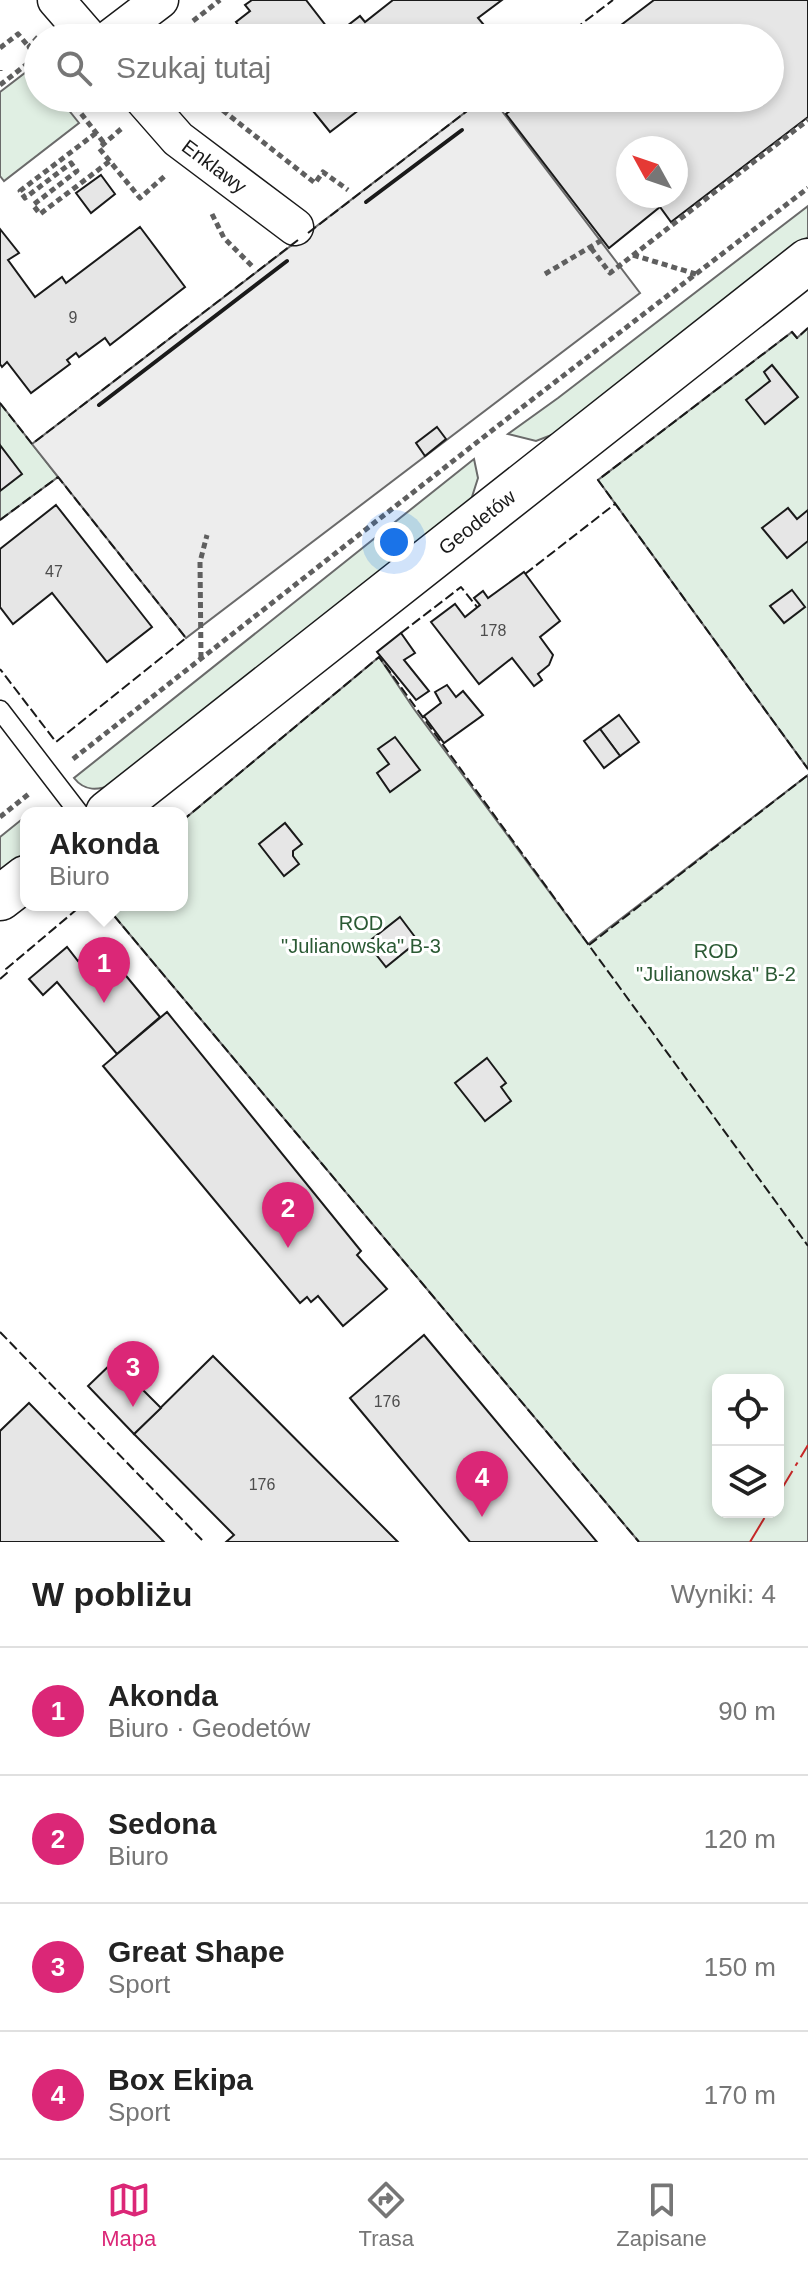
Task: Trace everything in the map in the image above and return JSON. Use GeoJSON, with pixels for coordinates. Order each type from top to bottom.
{"type":"FeatureCollection","features":[{"type":"Feature","properties":{"kind":"street"},"geometry":{"type":"LineString","coordinates":[[56,0],[77,24]]}},
{"type":"Feature","properties":{"kind":"street"},"geometry":{"type":"LineString","coordinates":[[128,24],[160,0]]}},
{"type":"Feature","properties":{"kind":"street","name":"Enklawy"},"geometry":{"type":"LineString","coordinates":[[154,112],[178,139],[295,227]]}},
{"type":"Feature","properties":{"kind":"street","name":"Geodetów"},"geometry":{"type":"LineString","coordinates":[[116,807],[808,261]]}},
{"type":"Feature","properties":{"kind":"street"},"geometry":{"type":"LineString","coordinates":[[0,898],[20,883]]}},
{"type":"Feature","properties":{"kind":"lane"},"geometry":{"type":"LineString","coordinates":[[0,710],[74,807]]}},
{"type":"Feature","properties":{"kind":"path"},"geometry":{"type":"LineString","coordinates":[[0,48],[18,34],[24,41]]}},
{"type":"Feature","properties":{"kind":"path"},"geometry":{"type":"LineString","coordinates":[[0,85],[24,66]]}},
{"type":"Feature","properties":{"kind":"path"},"geometry":{"type":"LineString","coordinates":[[80,112],[104,143]]}},
{"type":"Feature","properties":{"kind":"path"},"geometry":{"type":"LineString","coordinates":[[225,112],[315,183],[323,172],[348,190]]}},
{"type":"Feature","properties":{"kind":"path"},"geometry":{"type":"LineString","coordinates":[[591,248],[610,273],[808,120]]}},
{"type":"Feature","properties":{"kind":"path"},"geometry":{"type":"LineString","coordinates":[[96,133],[20,191],[25,198],[71,163],[77,171],[33,205],[40,214],[110,161]]}},
{"type":"Feature","properties":{"kind":"path"},"geometry":{"type":"LineString","coordinates":[[64,766],[499,425],[808,188]]}},
{"type":"Feature","properties":{"kind":"path"},"geometry":{"type":"LineString","coordinates":[[207,205],[224,238],[252,266]]}},
{"type":"Feature","properties":{"kind":"path"},"geometry":{"type":"LineString","coordinates":[[545,274],[602,240]]}},
{"type":"Feature","properties":{"kind":"path"},"geometry":{"type":"LineString","coordinates":[[632,255],[697,274]]}},
{"type":"Feature","properties":{"kind":"path"},"geometry":{"type":"LineString","coordinates":[[201,659],[200,562],[207,535]]}},
{"type":"Feature","properties":{"kind":"path"},"geometry":{"type":"LineString","coordinates":[[0,817],[39,786]]}},
{"type":"Feature","properties":{"kind":"green space"},"geometry":{"type":"Polygon","coordinates":[[[24,74],[24,112],[70,112],[79,123],[4,181],[0,176],[0,92],[24,74]]]}},
{"type":"Feature","properties":{"kind":"green space"},"geometry":{"type":"Polygon","coordinates":[[[808,206],[808,237],[562,431],[536,441],[508,434],[558,398],[808,206]]]}},
{"type":"Feature","properties":{"kind":"green space"},"geometry":{"type":"Polygon","coordinates":[[[808,328],[808,769],[598,480],[792,332],[797,338],[808,328]]]}},
{"type":"Feature","properties":{"kind":"green space"},"geometry":{"type":"Polygon","coordinates":[[[0,403],[58,477],[0,520],[0,403]]]}},
{"type":"Feature","properties":{"kind":"green space"},"geometry":{"type":"Polygon","coordinates":[[[474,459],[478,478],[471,500],[113,785],[92,789],[74,778],[474,459]]]}},
{"type":"Feature","properties":{"kind":"green space","name":"ROD \"Julianowska\" B-3"},"geometry":{"type":"Polygon","coordinates":[[[379,657],[588,944],[808,775],[808,1542],[639,1542],[110,911],[188,911],[188,816],[379,657]]]}},
{"type":"Feature","properties":{"kind":"green space"},"geometry":{"type":"Polygon","coordinates":[[[20,821],[20,860],[0,875],[0,837],[20,821]]]}},
{"type":"Feature","properties":{"kind":"shaded area"},"geometry":{"type":"Polygon","coordinates":[[[466,112],[503,112],[640,293],[186,638],[32,444],[466,112]]]}},
{"type":"Feature","properties":{"kind":"building"},"geometry":{"type":"Polygon","coordinates":[[[252,0],[306,0],[325,24],[238,24],[236,22],[250,11],[245,5],[252,0]]]}},
{"type":"Feature","properties":{"kind":"building"},"geometry":{"type":"Polygon","coordinates":[[[393,0],[502,0],[478,18],[483,24],[350,24],[360,16],[365,22],[393,0]]]}},
{"type":"Feature","properties":{"kind":"building"},"geometry":{"type":"Polygon","coordinates":[[[654,0],[808,0],[808,117],[671,222],[661,208],[688,208],[688,136],[616,136],[616,208],[659,208],[609,248],[506,114],[784,112],[784,24],[622,24],[654,0]]]}},
{"type":"Feature","properties":{"kind":"building"},"geometry":{"type":"Polygon","coordinates":[[[314,112],[356,112],[330,132],[314,112]]]}},
{"type":"Feature","properties":{"kind":"building"},"geometry":{"type":"Polygon","coordinates":[[[101,175],[115,194],[91,213],[76,193],[101,175]]]}},
{"type":"Feature","properties":{"kind":"building"},"geometry":{"type":"Polygon","coordinates":[[[140,227],[185,287],[110,345],[105,338],[79,357],[76,353],[67,360],[70,364],[31,393],[7,362],[2,367],[0,364],[0,229],[19,253],[8,260],[35,297],[62,277],[66,283],[140,227]]]}},
{"type":"Feature","properties":{"kind":"building"},"geometry":{"type":"Polygon","coordinates":[[[772,365],[798,397],[765,424],[746,400],[770,381],[764,372],[772,365]]]}},
{"type":"Feature","properties":{"kind":"building"},"geometry":{"type":"Polygon","coordinates":[[[437,427],[446,439],[425,456],[416,443],[437,427]]]}},
{"type":"Feature","properties":{"kind":"building"},"geometry":{"type":"Polygon","coordinates":[[[0,445],[22,474],[0,491],[0,445]]]}},
{"type":"Feature","properties":{"kind":"building"},"geometry":{"type":"Polygon","coordinates":[[[56,505],[152,627],[107,662],[52,593],[13,624],[0,607],[0,549],[56,505]]]}},
{"type":"Feature","properties":{"kind":"building"},"geometry":{"type":"Polygon","coordinates":[[[788,508],[797,519],[808,510],[808,541],[787,558],[762,528],[788,508]]]}},
{"type":"Feature","properties":{"kind":"building"},"geometry":{"type":"Polygon","coordinates":[[[524,572],[560,621],[540,637],[553,655],[549,665],[538,674],[542,680],[534,686],[512,658],[479,684],[431,622],[455,604],[465,617],[480,605],[474,598],[483,591],[488,598],[524,572]]]}},
{"type":"Feature","properties":{"kind":"building"},"geometry":{"type":"Polygon","coordinates":[[[792,590],[805,607],[784,623],[770,606],[792,590]]]}},
{"type":"Feature","properties":{"kind":"building"},"geometry":{"type":"Polygon","coordinates":[[[401,633],[415,653],[404,660],[429,691],[416,700],[377,652],[401,633]]]}},
{"type":"Feature","properties":{"kind":"building"},"geometry":{"type":"Polygon","coordinates":[[[447,685],[456,697],[463,691],[483,715],[444,743],[424,716],[441,703],[435,692],[447,685]]]}},
{"type":"Feature","properties":{"kind":"building"},"geometry":{"type":"Polygon","coordinates":[[[619,715],[639,742],[620,756],[600,729],[619,715]]]}},
{"type":"Feature","properties":{"kind":"building"},"geometry":{"type":"Polygon","coordinates":[[[600,729],[620,756],[604,768],[584,741],[600,729]]]}},
{"type":"Feature","properties":{"kind":"building"},"geometry":{"type":"Polygon","coordinates":[[[395,737],[420,770],[390,792],[377,773],[389,764],[378,749],[395,737]]]}},
{"type":"Feature","properties":{"kind":"building"},"geometry":{"type":"Polygon","coordinates":[[[285,823],[302,844],[293,851],[299,864],[284,876],[259,844],[285,823]]]}},
{"type":"Feature","properties":{"kind":"building"},"geometry":{"type":"Polygon","coordinates":[[[400,917],[418,941],[386,967],[367,943],[400,917]]]}},
{"type":"Feature","properties":{"kind":"building"},"geometry":{"type":"Polygon","coordinates":[[[99,943],[160,1017],[117,1054],[57,982],[43,995],[29,979],[67,947],[78,961],[99,943]]]}},
{"type":"Feature","properties":{"kind":"building"},"geometry":{"type":"Polygon","coordinates":[[[167,1012],[361,1251],[357,1255],[387,1289],[343,1326],[318,1296],[311,1302],[307,1297],[300,1303],[103,1066],[167,1012]]]}},
{"type":"Feature","properties":{"kind":"building"},"geometry":{"type":"Polygon","coordinates":[[[487,1058],[506,1083],[501,1087],[511,1101],[485,1121],[455,1083],[487,1058]]]}},
{"type":"Feature","properties":{"kind":"building"},"geometry":{"type":"Polygon","coordinates":[[[424,1335],[597,1542],[470,1542],[350,1398],[424,1335]]]}},
{"type":"Feature","properties":{"kind":"building"},"geometry":{"type":"Polygon","coordinates":[[[213,1356],[398,1542],[226,1542],[234,1535],[134,1434],[213,1356]]]}},
{"type":"Feature","properties":{"kind":"building"},"geometry":{"type":"Polygon","coordinates":[[[114,1361],[161,1408],[134,1434],[88,1386],[114,1361]]]}},
{"type":"Feature","properties":{"kind":"building"},"geometry":{"type":"Polygon","coordinates":[[[29,1403],[164,1542],[0,1542],[0,1431],[29,1403]]]}},
{"type":"Feature","properties":{"kind":"fence"},"geometry":{"type":"LineString","coordinates":[[581,24],[613,0]]}},
{"type":"Feature","properties":{"kind":"fence"},"geometry":{"type":"LineString","coordinates":[[308,233],[466,112]]}},
{"type":"Feature","properties":{"kind":"fence"},"geometry":{"type":"LineString","coordinates":[[0,403],[32,444],[298,240]]}},
{"type":"Feature","properties":{"kind":"fence"},"geometry":{"type":"LineString","coordinates":[[808,328],[797,338],[792,332],[598,480],[808,769]]}},
{"type":"Feature","properties":{"kind":"fence"},"geometry":{"type":"LineString","coordinates":[[0,520],[58,477],[186,638],[56,742],[0,669]]}},
{"type":"Feature","properties":{"kind":"fence"},"geometry":{"type":"LineString","coordinates":[[525,574],[615,504]]}},
{"type":"Feature","properties":{"kind":"fence"},"geometry":{"type":"LineString","coordinates":[[401,633],[461,587],[477,607]]}},
{"type":"Feature","properties":{"kind":"fence"},"geometry":{"type":"LineString","coordinates":[[188,816],[379,657],[808,1246]]}},
{"type":"Feature","properties":{"kind":"fence"},"geometry":{"type":"LineString","coordinates":[[589,945],[808,775]]}},
{"type":"Feature","properties":{"kind":"fence"},"geometry":{"type":"LineString","coordinates":[[0,979],[8,972],[6,969],[75,911]]}},
{"type":"Feature","properties":{"kind":"fence"},"geometry":{"type":"LineString","coordinates":[[110,911],[639,1542]]}},
{"type":"Feature","properties":{"kind":"fence"},"geometry":{"type":"LineString","coordinates":[[0,1332],[204,1542]]}},
{"type":"Feature","properties":{"kind":"wall"},"geometry":{"type":"LineString","coordinates":[[366,202],[462,130]]}},
{"type":"Feature","properties":{"kind":"wall"},"geometry":{"type":"LineString","coordinates":[[99,405],[287,261]]}},
{"type":"Feature","properties":{"kind":"power"},"geometry":{"type":"LineString","coordinates":[[784,1485],[808,1445]]}},
{"type":"Feature","properties":{"kind":"power"},"geometry":{"type":"LineString","coordinates":[[750,1542],[764,1518]]}},
{"type":"Feature","properties":{"kind":"place","name":"Akonda"},"geometry":{"type":"Point","coordinates":[104,1003]}},
{"type":"Feature","properties":{"kind":"place","name":"Sedona"},"geometry":{"type":"Point","coordinates":[288,1248]}},
{"type":"Feature","properties":{"kind":"place","name":"Great Shape"},"geometry":{"type":"Point","coordinates":[133,1407]}},
{"type":"Feature","properties":{"kind":"place","name":"Box Ekipa"},"geometry":{"type":"Point","coordinates":[482,1517]}},
{"type":"Feature","properties":{"kind":"park label","name":"ROD \"Julianowska\" B-2"},"geometry":{"type":"Point","coordinates":[716,962]}}]}
